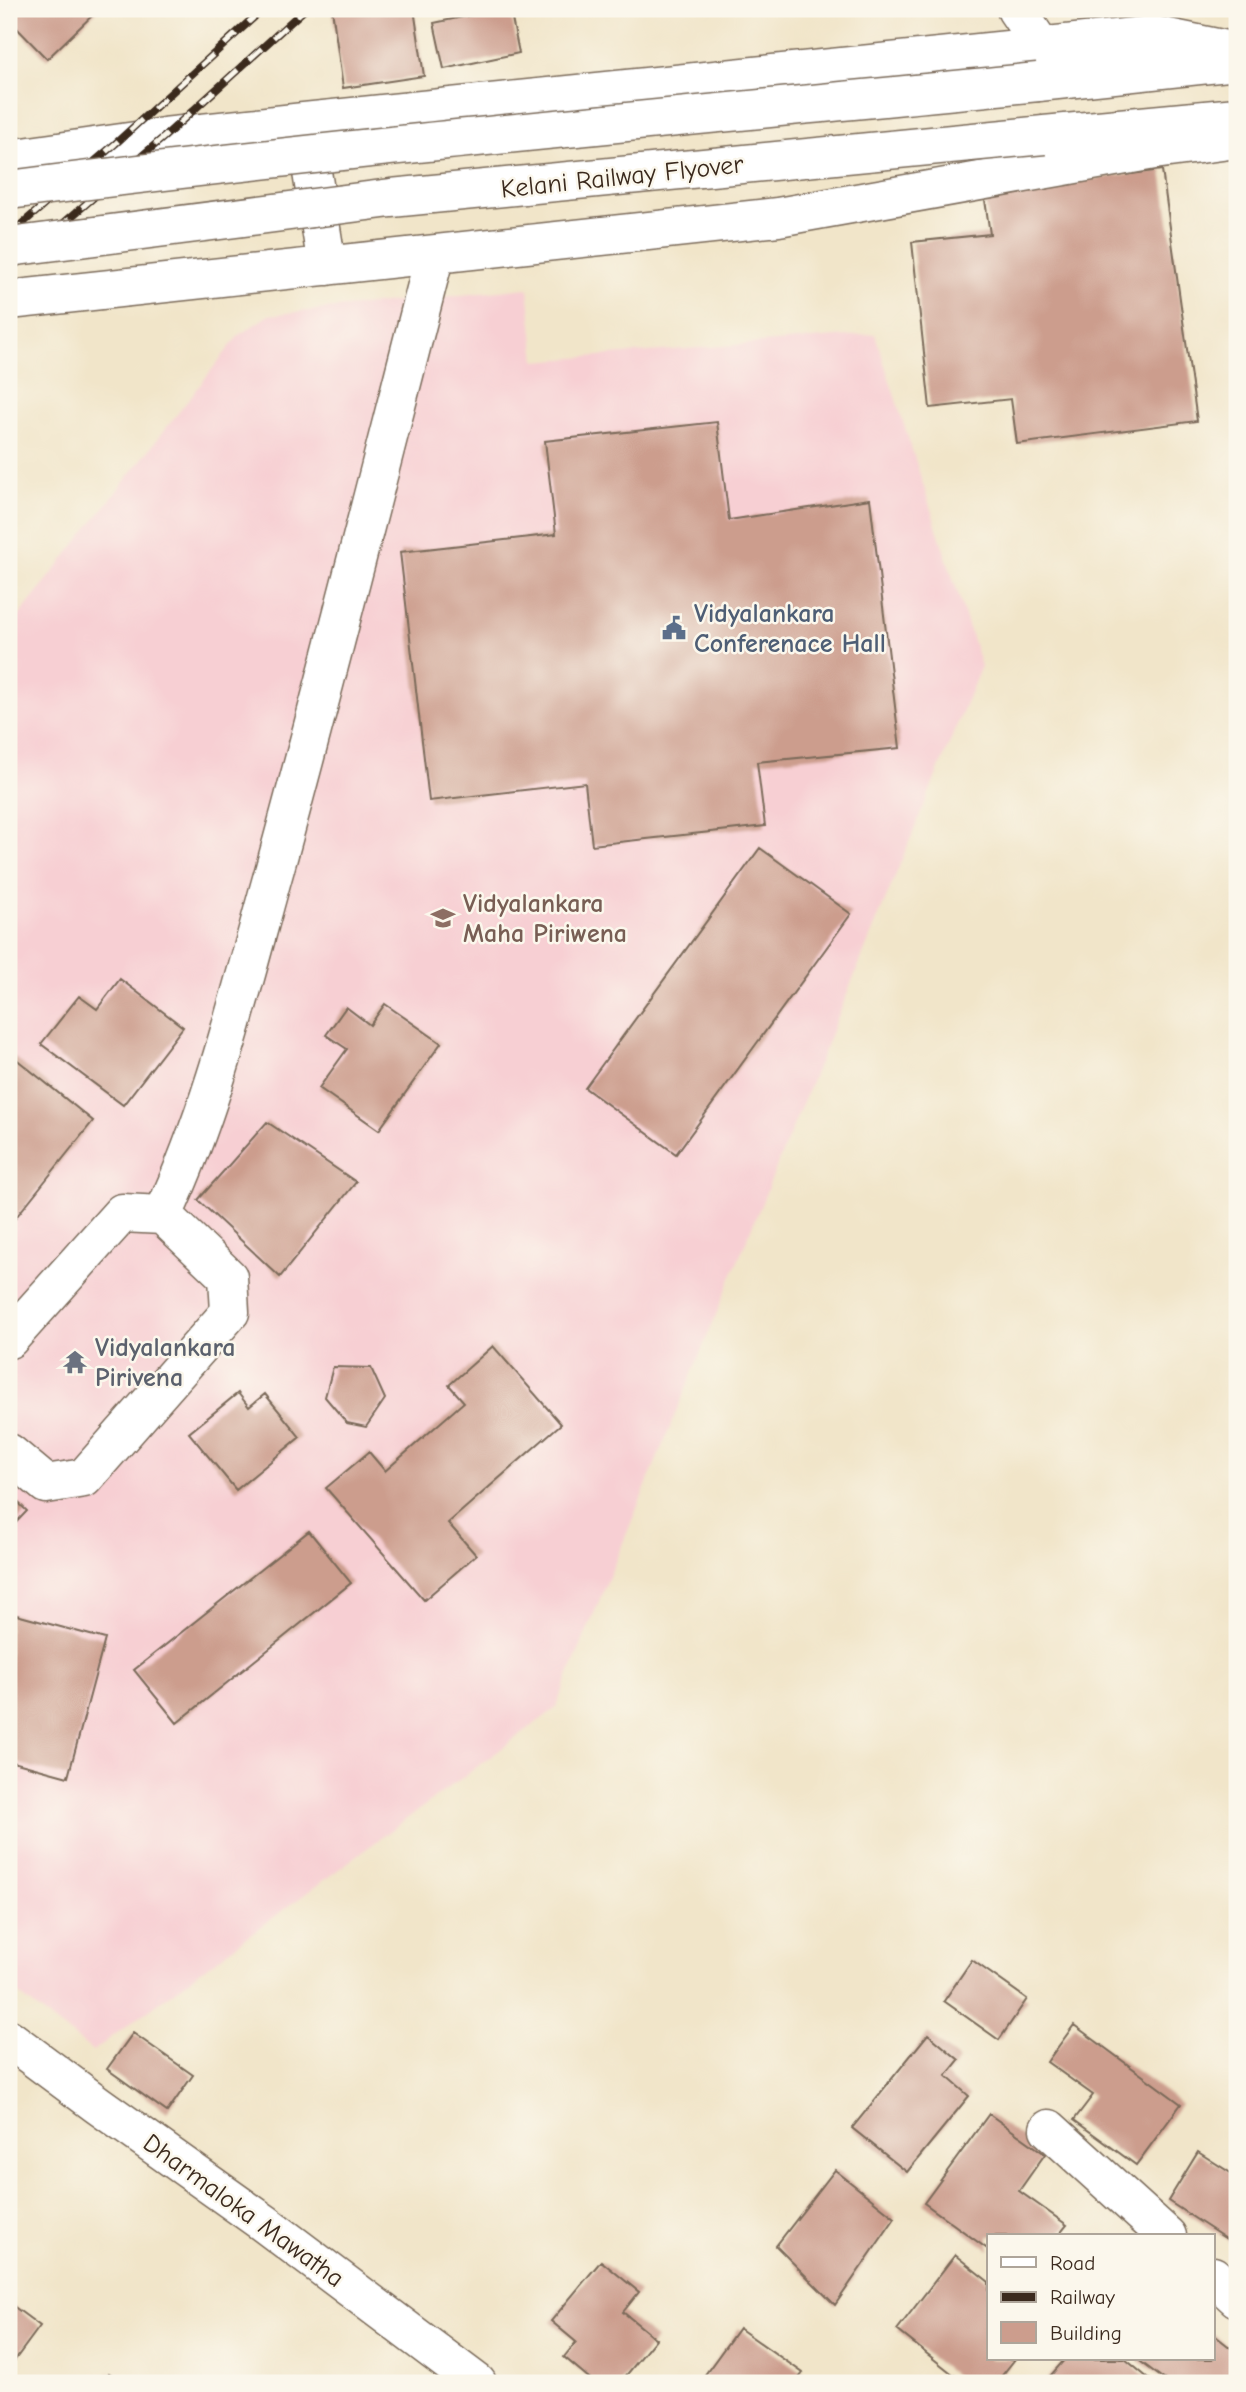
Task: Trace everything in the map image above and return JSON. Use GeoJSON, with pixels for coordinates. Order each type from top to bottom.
{"type":"FeatureCollection","features":[{"type":"Feature","properties":{"kind":"main road"},"geometry":{"type":"LineString","coordinates":[[1016,9],[1039,64]]}},
{"type":"Feature","properties":{"kind":"main road"},"geometry":{"type":"LineString","coordinates":[[9,159],[163,137],[304,122],[1039,64],[1154,35],[1237,52]]}},
{"type":"Feature","properties":{"kind":"main road","name":"Kelani Railway Flyover"},"geometry":{"type":"LineString","coordinates":[[9,190],[423,142],[1039,64],[1237,61]]}},
{"type":"Feature","properties":{"kind":"main road","name":"Kelani Railway Flyover"},"geometry":{"type":"LineString","coordinates":[[9,247],[391,198],[1237,117]]}},
{"type":"Feature","properties":{"kind":"main road"},"geometry":{"type":"LineString","coordinates":[[304,122],[327,265]]}},
{"type":"Feature","properties":{"kind":"main road"},"geometry":{"type":"LineString","coordinates":[[9,300],[778,217],[1140,153],[1237,139]]}},
{"type":"Feature","properties":{"kind":"main road"},"geometry":{"type":"LineString","coordinates":[[163,1215],[214,1089],[313,728],[435,254]]}},
{"type":"Feature","properties":{"kind":"main road"},"geometry":{"type":"LineString","coordinates":[[9,1339],[122,1213],[163,1215],[228,1277],[230,1312],[84,1478],[46,1484],[9,1452]]}},
{"type":"Feature","properties":{"kind":"main road","name":"Dharmaloka Mawatha"},"geometry":{"type":"LineString","coordinates":[[9,2039],[264,2223],[477,2383]]}},
{"type":"Feature","properties":{"kind":"main road"},"geometry":{"type":"LineString","coordinates":[[1049,2129],[1165,2234]]}},
{"type":"Feature","properties":{"kind":"main road"},"geometry":{"type":"LineString","coordinates":[[1214,2277],[1237,2298]]}},
{"type":"Feature","properties":{"kind":"shaded area","name":"Vidyalankara Maha Piriwena"},"geometry":{"type":"Polygon","coordinates":[[[528,288],[536,361],[875,334],[981,666],[555,1709],[93,2051],[9,1987],[9,629],[239,335],[269,315],[528,288]]]}},
{"type":"Feature","properties":{"kind":"building"},"geometry":{"type":"Polygon","coordinates":[[[21,9],[99,9],[47,59],[9,20],[21,9]]]}},
{"type":"Feature","properties":{"kind":"building"},"geometry":{"type":"Polygon","coordinates":[[[332,9],[414,9],[424,76],[343,88],[332,9]]]}},
{"type":"Feature","properties":{"kind":"building"},"geometry":{"type":"Polygon","coordinates":[[[510,9],[519,53],[444,69],[434,23],[510,9]]]}},
{"type":"Feature","properties":{"kind":"building"},"geometry":{"type":"Polygon","coordinates":[[[1162,170],[1197,421],[1017,444],[1011,399],[930,408],[912,242],[990,234],[984,193],[1162,170]]]}},
{"type":"Feature","properties":{"kind":"building"},"geometry":{"type":"Polygon","coordinates":[[[717,422],[729,520],[870,499],[900,748],[757,762],[765,826],[592,845],[585,783],[429,801],[400,552],[556,534],[545,441],[717,422]]]}},
{"type":"Feature","properties":{"kind":"building"},"geometry":{"type":"Polygon","coordinates":[[[760,848],[851,914],[676,1154],[585,1088],[760,848]]]}},
{"type":"Feature","properties":{"kind":"building"},"geometry":{"type":"Polygon","coordinates":[[[120,979],[183,1027],[123,1105],[41,1044],[79,996],[97,1009],[120,979]]]}},
{"type":"Feature","properties":{"kind":"building"},"geometry":{"type":"Polygon","coordinates":[[[385,1004],[441,1043],[379,1130],[319,1088],[347,1049],[326,1035],[346,1007],[370,1025],[385,1004]]]}},
{"type":"Feature","properties":{"kind":"building"},"geometry":{"type":"Polygon","coordinates":[[[9,1055],[93,1121],[9,1226],[9,1055]]]}},
{"type":"Feature","properties":{"kind":"building"},"geometry":{"type":"Polygon","coordinates":[[[267,1122],[356,1182],[280,1277],[198,1200],[267,1122]]]}},
{"type":"Feature","properties":{"kind":"building"},"geometry":{"type":"Polygon","coordinates":[[[493,1346],[561,1424],[448,1523],[476,1555],[424,1600],[326,1488],[369,1452],[385,1471],[464,1402],[449,1385],[493,1346]]]}},
{"type":"Feature","properties":{"kind":"building"},"geometry":{"type":"Polygon","coordinates":[[[333,1367],[371,1368],[385,1399],[366,1427],[347,1423],[325,1397],[333,1367]]]}},
{"type":"Feature","properties":{"kind":"building"},"geometry":{"type":"Polygon","coordinates":[[[238,1393],[249,1407],[265,1394],[300,1437],[236,1490],[189,1433],[238,1393]]]}},
{"type":"Feature","properties":{"kind":"building"},"geometry":{"type":"Polygon","coordinates":[[[9,1494],[27,1511],[9,1530],[9,1494]]]}},
{"type":"Feature","properties":{"kind":"building"},"geometry":{"type":"Polygon","coordinates":[[[309,1531],[351,1583],[177,1723],[134,1670],[309,1531]]]}},
{"type":"Feature","properties":{"kind":"building"},"geometry":{"type":"Polygon","coordinates":[[[9,1613],[105,1639],[68,1777],[9,1761],[9,1613]]]}},
{"type":"Feature","properties":{"kind":"building"},"geometry":{"type":"Polygon","coordinates":[[[972,1960],[1027,1999],[999,2040],[944,2001],[972,1960]]]}},
{"type":"Feature","properties":{"kind":"building"},"geometry":{"type":"Polygon","coordinates":[[[1074,2025],[1181,2104],[1136,2165],[1074,2120],[1093,2095],[1047,2062],[1074,2025]]]}},
{"type":"Feature","properties":{"kind":"building"},"geometry":{"type":"Polygon","coordinates":[[[133,2033],[193,2075],[167,2112],[107,2069],[133,2033]]]}},
{"type":"Feature","properties":{"kind":"building"},"geometry":{"type":"Polygon","coordinates":[[[928,2034],[959,2060],[946,2076],[969,2096],[907,2172],[852,2128],[928,2034]]]}},
{"type":"Feature","properties":{"kind":"building"},"geometry":{"type":"Polygon","coordinates":[[[989,2114],[1045,2154],[1019,2191],[1067,2225],[1060,2234],[987,2234],[987,2249],[924,2203],[989,2114]]]}},
{"type":"Feature","properties":{"kind":"building"},"geometry":{"type":"Polygon","coordinates":[[[1198,2152],[1237,2177],[1237,2246],[1168,2201],[1198,2152]]]}},
{"type":"Feature","properties":{"kind":"building"},"geometry":{"type":"Polygon","coordinates":[[[835,2170],[895,2218],[835,2305],[776,2246],[835,2170]]]}},
{"type":"Feature","properties":{"kind":"building"},"geometry":{"type":"Polygon","coordinates":[[[955,2255],[987,2280],[987,2360],[1014,2360],[996,2383],[964,2383],[897,2330],[955,2255]]]}},
{"type":"Feature","properties":{"kind":"building"},"geometry":{"type":"Polygon","coordinates":[[[601,2261],[639,2292],[623,2312],[656,2339],[620,2383],[595,2383],[564,2357],[576,2342],[551,2321],[601,2261]]]}},
{"type":"Feature","properties":{"kind":"building"},"geometry":{"type":"Polygon","coordinates":[[[9,2303],[40,2326],[9,2368],[9,2303]]]}},
{"type":"Feature","properties":{"kind":"building"},"geometry":{"type":"Polygon","coordinates":[[[739,2328],[803,2373],[795,2383],[699,2383],[739,2328]]]}},
{"type":"Feature","properties":{"kind":"building"},"geometry":{"type":"Polygon","coordinates":[[[1214,2335],[1237,2353],[1237,2375],[1231,2383],[1169,2383],[1138,2360],[1214,2360],[1214,2335]]]}},
{"type":"Feature","properties":{"kind":"building"},"geometry":{"type":"Polygon","coordinates":[[[1064,2360],[1126,2360],[1154,2383],[1044,2383],[1064,2360]]]}},
{"type":"Feature","properties":{"kind":"building"},"geometry":{"type":"Polygon","coordinates":[[[109,2373],[125,2383],[102,2383],[109,2373]]]}},
{"type":"Feature","properties":{"kind":"railway"},"geometry":{"type":"LineString","coordinates":[[9,235],[115,144],[263,9]]}},
{"type":"Feature","properties":{"kind":"railway"},"geometry":{"type":"LineString","coordinates":[[9,270],[164,137],[305,9]]}},
{"type":"Feature","properties":{"kind":"place","name":"Vidyalankara Conferenace Hall"},"geometry":{"type":"Point","coordinates":[674,628]}},
{"type":"Feature","properties":{"kind":"place","name":"Vidyalankara Maha Piriwena"},"geometry":{"type":"Point","coordinates":[443,918]}},
{"type":"Feature","properties":{"kind":"place","name":"Vidyalankara Pirivena"},"geometry":{"type":"Point","coordinates":[75,1362]}}]}
